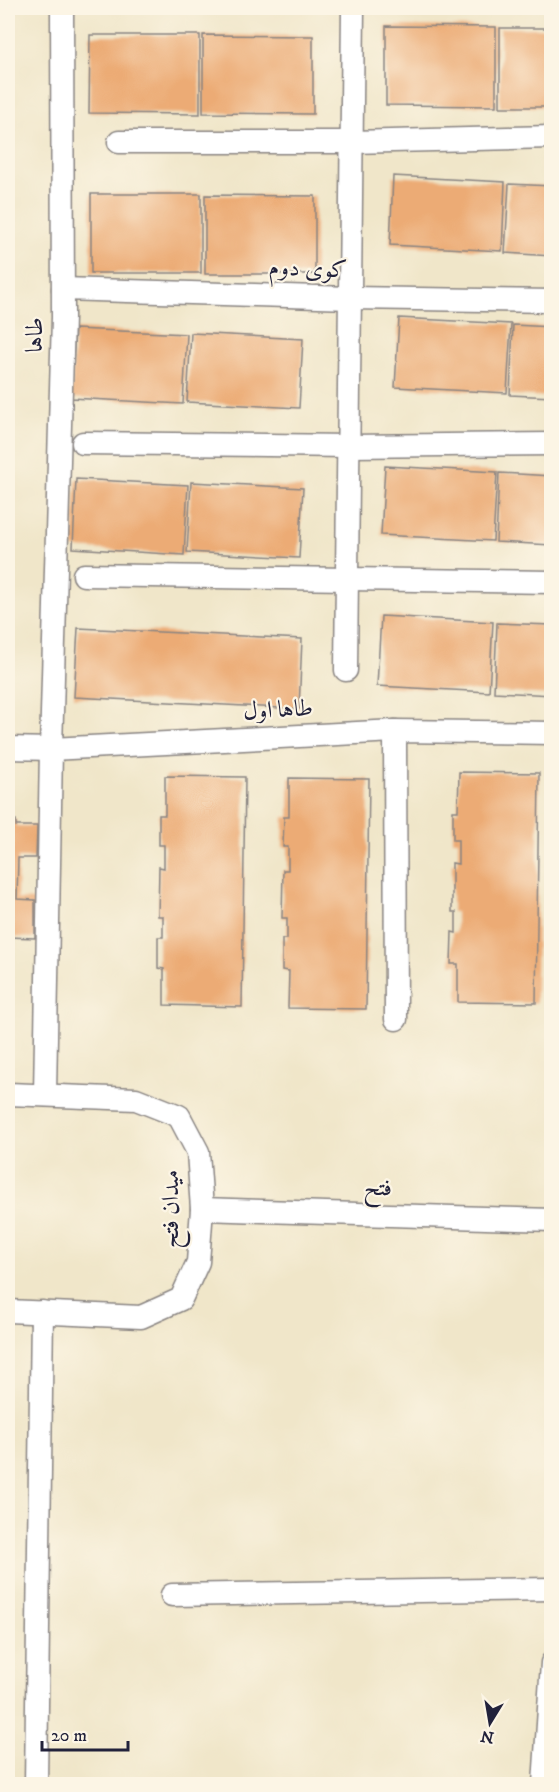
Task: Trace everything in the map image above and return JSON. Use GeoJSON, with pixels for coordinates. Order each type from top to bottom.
{"type":"FeatureCollection","features":[{"type":"Feature","properties":{"kind":"street","name":"طاها"},"geometry":{"type":"LineString","coordinates":[[45,1095],[63,289],[62,8]]}},
{"type":"Feature","properties":{"kind":"street"},"geometry":{"type":"LineString","coordinates":[[346,670],[353,8]]}},
{"type":"Feature","properties":{"kind":"street"},"geometry":{"type":"LineString","coordinates":[[119,142],[352,142],[552,137]]}},
{"type":"Feature","properties":{"kind":"street","name":"کوی دوم"},"geometry":{"type":"LineString","coordinates":[[63,289],[350,298],[552,301]]}},
{"type":"Feature","properties":{"kind":"street"},"geometry":{"type":"LineString","coordinates":[[83,443],[349,447],[552,444]]}},
{"type":"Feature","properties":{"kind":"street"},"geometry":{"type":"LineString","coordinates":[[84,575],[552,582]]}},
{"type":"Feature","properties":{"kind":"street"},"geometry":{"type":"LineString","coordinates":[[395,731],[396,1018]]}},
{"type":"Feature","properties":{"kind":"street","name":"طاها اول"},"geometry":{"type":"LineString","coordinates":[[8,748],[51,749],[395,731],[552,734]]}},
{"type":"Feature","properties":{"kind":"street","name":"میدان فتح"},"geometry":{"type":"LineString","coordinates":[[8,1094],[136,1099],[178,1116],[198,1152],[202,1209],[198,1262],[181,1299],[141,1317],[8,1311]]}},
{"type":"Feature","properties":{"kind":"street","name":"فتح"},"geometry":{"type":"LineString","coordinates":[[202,1209],[552,1220]]}},
{"type":"Feature","properties":{"kind":"street"},"geometry":{"type":"LineString","coordinates":[[36,1785],[42,1312]]}},
{"type":"Feature","properties":{"kind":"street"},"geometry":{"type":"LineString","coordinates":[[172,1595],[552,1588]]}},
{"type":"Feature","properties":{"kind":"street"},"geometry":{"type":"LineString","coordinates":[[544,1785],[552,1663]]}},
{"type":"Feature","properties":{"kind":"building"},"geometry":{"type":"Polygon","coordinates":[[[386,26],[496,27],[496,106],[386,105],[386,26]]]}},
{"type":"Feature","properties":{"kind":"building"},"geometry":{"type":"Polygon","coordinates":[[[500,28],[552,28],[552,107],[500,107],[500,28]]]}},
{"type":"Feature","properties":{"kind":"building"},"geometry":{"type":"Polygon","coordinates":[[[90,35],[200,35],[200,114],[89,113],[90,35]]]}},
{"type":"Feature","properties":{"kind":"building"},"geometry":{"type":"Polygon","coordinates":[[[203,35],[313,36],[313,114],[203,113],[203,35]]]}},
{"type":"Feature","properties":{"kind":"building"},"geometry":{"type":"Polygon","coordinates":[[[393,176],[505,182],[502,251],[390,245],[393,176]]]}},
{"type":"Feature","properties":{"kind":"building"},"geometry":{"type":"Polygon","coordinates":[[[509,184],[552,186],[552,256],[505,253],[509,184]]]}},
{"type":"Feature","properties":{"kind":"building"},"geometry":{"type":"Polygon","coordinates":[[[91,194],[201,194],[201,273],[91,273],[91,194]]]}},
{"type":"Feature","properties":{"kind":"building"},"geometry":{"type":"Polygon","coordinates":[[[205,195],[315,196],[315,274],[205,274],[205,195]]]}},
{"type":"Feature","properties":{"kind":"building"},"geometry":{"type":"Polygon","coordinates":[[[399,318],[511,324],[507,393],[395,387],[399,318]]]}},
{"type":"Feature","properties":{"kind":"building"},"geometry":{"type":"Polygon","coordinates":[[[513,325],[552,327],[552,397],[510,395],[513,325]]]}},
{"type":"Feature","properties":{"kind":"building"},"geometry":{"type":"Polygon","coordinates":[[[75,329],[187,334],[183,404],[71,398],[75,329]]]}},
{"type":"Feature","properties":{"kind":"building"},"geometry":{"type":"Polygon","coordinates":[[[191,333],[303,339],[299,408],[187,402],[191,333]]]}},
{"type":"Feature","properties":{"kind":"building"},"geometry":{"type":"Polygon","coordinates":[[[385,466],[497,472],[493,541],[381,535],[385,466]]]}},
{"type":"Feature","properties":{"kind":"building"},"geometry":{"type":"Polygon","coordinates":[[[499,473],[552,476],[552,545],[496,542],[499,473]]]}},
{"type":"Feature","properties":{"kind":"building"},"geometry":{"type":"Polygon","coordinates":[[[76,479],[188,485],[184,555],[73,548],[76,479]]]}},
{"type":"Feature","properties":{"kind":"building"},"geometry":{"type":"Polygon","coordinates":[[[191,482],[303,488],[299,558],[187,552],[191,482]]]}},
{"type":"Feature","properties":{"kind":"building"},"geometry":{"type":"Polygon","coordinates":[[[381,616],[493,622],[489,692],[377,686],[381,616]]]}},
{"type":"Feature","properties":{"kind":"building"},"geometry":{"type":"Polygon","coordinates":[[[497,623],[552,625],[552,695],[494,692],[497,623]]]}},
{"type":"Feature","properties":{"kind":"building"},"geometry":{"type":"Polygon","coordinates":[[[78,628],[302,639],[299,709],[74,697],[78,628]]]}},
{"type":"Feature","properties":{"kind":"building"},"geometry":{"type":"Polygon","coordinates":[[[459,772],[539,773],[536,1003],[458,1002],[458,964],[451,964],[452,932],[456,933],[456,912],[452,912],[452,863],[458,864],[458,840],[453,840],[453,811],[458,811],[459,772]]]}},
{"type":"Feature","properties":{"kind":"building"},"geometry":{"type":"Polygon","coordinates":[[[165,776],[245,777],[242,1007],[164,1005],[164,969],[158,968],[158,937],[163,937],[163,916],[158,916],[159,867],[164,868],[164,845],[159,845],[159,815],[165,815],[165,776]]]}},
{"type":"Feature","properties":{"kind":"building"},"geometry":{"type":"Polygon","coordinates":[[[289,778],[369,779],[366,1009],[288,1008],[289,971],[282,970],[282,939],[287,939],[287,918],[282,918],[283,870],[288,870],[288,847],[283,847],[284,817],[289,817],[289,778]]]}},
{"type":"Feature","properties":{"kind":"building"},"geometry":{"type":"Polygon","coordinates":[[[8,820],[16,820],[16,826],[37,826],[36,858],[18,858],[17,899],[35,900],[35,938],[8,937],[8,820]]]}}]}
